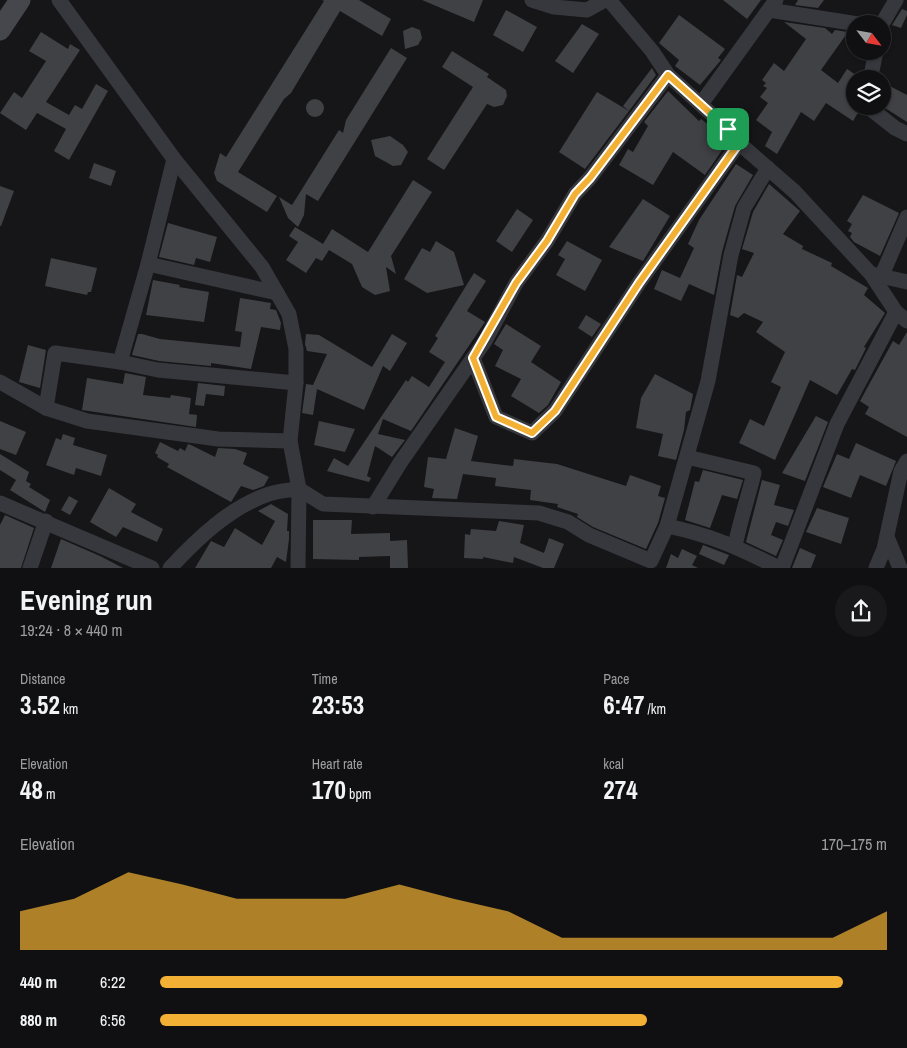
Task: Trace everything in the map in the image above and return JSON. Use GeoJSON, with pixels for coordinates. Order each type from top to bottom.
{"type":"FeatureCollection","features":[{"type":"Feature","properties":{"kind":"street"},"geometry":{"type":"LineString","coordinates":[[0,30],[20,0]]}},
{"type":"Feature","properties":{"kind":"street"},"geometry":{"type":"LineString","coordinates":[[59,0],[174,159],[262,267],[289,314],[296,349],[296,383],[290,440],[299,489],[298,568]]}},
{"type":"Feature","properties":{"kind":"street"},"geometry":{"type":"LineString","coordinates":[[532,0],[554,8],[588,10],[604,0]]}},
{"type":"Feature","properties":{"kind":"street"},"geometry":{"type":"LineString","coordinates":[[609,0],[652,51],[668,75],[728,129],[739,143],[795,192],[876,275],[902,316],[837,424],[781,568],[702,533],[667,526]]}},
{"type":"Feature","properties":{"kind":"street"},"geometry":{"type":"LineString","coordinates":[[887,15],[894,1]]}},
{"type":"Feature","properties":{"kind":"street"},"geometry":{"type":"LineString","coordinates":[[701,104],[772,5],[846,21]]}},
{"type":"Feature","properties":{"kind":"street"},"geometry":{"type":"LineString","coordinates":[[373,507],[400,463],[473,358],[516,283],[547,241],[575,194],[590,178],[668,75]]}},
{"type":"Feature","properties":{"kind":"street"},"geometry":{"type":"LineString","coordinates":[[880,115],[907,134]]}},
{"type":"Feature","properties":{"kind":"street"},"geometry":{"type":"LineString","coordinates":[[473,358],[496,417],[532,433],[555,411],[639,283],[739,143]]}},
{"type":"Feature","properties":{"kind":"street"},"geometry":{"type":"LineString","coordinates":[[120,362],[148,264],[174,159]]}},
{"type":"Feature","properties":{"kind":"street"},"geometry":{"type":"LineString","coordinates":[[170,568],[206,533],[249,504],[269,494],[299,489],[324,504],[540,513],[568,522],[589,535],[649,565],[667,526],[708,380],[731,255],[744,208],[768,168]]}},
{"type":"Feature","properties":{"kind":"street"},"geometry":{"type":"LineString","coordinates":[[876,275],[907,217]]}},
{"type":"Feature","properties":{"kind":"street"},"geometry":{"type":"LineString","coordinates":[[148,264],[277,293]]}},
{"type":"Feature","properties":{"kind":"street"},"geometry":{"type":"LineString","coordinates":[[876,275],[907,282]]}},
{"type":"Feature","properties":{"kind":"street"},"geometry":{"type":"LineString","coordinates":[[46,408],[55,353],[120,362],[158,370],[296,383]]}},
{"type":"Feature","properties":{"kind":"street"},"geometry":{"type":"LineString","coordinates":[[0,382],[46,408],[87,421],[218,439],[290,440]]}},
{"type":"Feature","properties":{"kind":"street"},"geometry":{"type":"LineString","coordinates":[[687,457],[754,473],[747,502],[742,513],[735,546]]}},
{"type":"Feature","properties":{"kind":"street"},"geometry":{"type":"LineString","coordinates":[[876,568],[887,537],[901,471],[907,461]]}},
{"type":"Feature","properties":{"kind":"street"},"geometry":{"type":"LineString","coordinates":[[0,503],[46,521],[152,568]]}},
{"type":"Feature","properties":{"kind":"street"},"geometry":{"type":"LineString","coordinates":[[30,568],[46,521]]}},
{"type":"Feature","properties":{"kind":"street"},"geometry":{"type":"LineString","coordinates":[[887,537],[900,568]]}},
{"type":"Feature","properties":{"kind":"building"},"geometry":{"type":"Polygon","coordinates":[[[322,0],[359,0],[391,19],[382,36],[340,11],[291,93],[284,99],[238,172],[277,196],[267,212],[217,181],[214,173],[220,153],[226,157],[324,1],[322,0]]]}},
{"type":"Feature","properties":{"kind":"building"},"geometry":{"type":"Polygon","coordinates":[[[422,0],[483,0],[474,22],[422,0]]]}},
{"type":"Feature","properties":{"kind":"building"},"geometry":{"type":"Polygon","coordinates":[[[723,0],[761,0],[747,19],[723,0]]]}},
{"type":"Feature","properties":{"kind":"building"},"geometry":{"type":"Polygon","coordinates":[[[798,0],[824,0],[818,8],[795,5],[798,0]]]}},
{"type":"Feature","properties":{"kind":"building"},"geometry":{"type":"Polygon","coordinates":[[[902,9],[907,11],[907,15],[901,28],[892,25],[902,9]]]}},
{"type":"Feature","properties":{"kind":"building"},"geometry":{"type":"Polygon","coordinates":[[[506,10],[537,27],[523,52],[493,35],[506,10]]]}},
{"type":"Feature","properties":{"kind":"building"},"geometry":{"type":"Polygon","coordinates":[[[679,15],[725,49],[718,58],[721,60],[700,85],[675,66],[679,60],[659,43],[679,15]]]}},
{"type":"Feature","properties":{"kind":"building"},"geometry":{"type":"Polygon","coordinates":[[[784,22],[825,28],[832,34],[835,30],[846,32],[846,35],[821,70],[838,83],[846,71],[846,115],[857,115],[853,121],[826,103],[814,121],[801,112],[777,154],[765,146],[772,132],[756,120],[768,103],[760,97],[767,88],[763,86],[766,83],[762,80],[774,63],[784,71],[806,39],[784,22]]]}},
{"type":"Feature","properties":{"kind":"building"},"geometry":{"type":"Polygon","coordinates":[[[582,24],[599,34],[573,73],[555,61],[582,24]]]}},
{"type":"Feature","properties":{"kind":"building"},"geometry":{"type":"Polygon","coordinates":[[[412,27],[420,30],[422,38],[418,45],[405,49],[403,31],[412,27]]]}},
{"type":"Feature","properties":{"kind":"building"},"geometry":{"type":"Polygon","coordinates":[[[41,32],[68,49],[70,44],[80,50],[46,102],[69,115],[75,105],[82,109],[96,84],[108,91],[69,160],[54,151],[66,129],[37,113],[26,130],[0,113],[14,92],[22,98],[46,61],[29,51],[41,32]]]}},
{"type":"Feature","properties":{"kind":"building"},"geometry":{"type":"Polygon","coordinates":[[[391,48],[407,58],[318,201],[306,194],[304,215],[298,227],[288,218],[279,197],[292,205],[339,130],[343,133],[346,120],[391,48]]]}},
{"type":"Feature","properties":{"kind":"building"},"geometry":{"type":"Polygon","coordinates":[[[452,51],[489,74],[487,77],[506,90],[507,96],[503,105],[494,107],[487,104],[444,170],[427,159],[473,87],[442,67],[452,51]]]}},
{"type":"Feature","properties":{"kind":"building"},"geometry":{"type":"Polygon","coordinates":[[[652,68],[656,75],[629,111],[623,106],[652,68]]]}},
{"type":"Feature","properties":{"kind":"building"},"geometry":{"type":"Polygon","coordinates":[[[891,87],[907,95],[907,122],[891,112],[891,87]]]}},
{"type":"Feature","properties":{"kind":"building"},"geometry":{"type":"Polygon","coordinates":[[[668,91],[699,121],[701,119],[709,125],[727,143],[705,175],[673,152],[653,185],[619,165],[628,149],[633,152],[648,126],[644,122],[668,91]]]}},
{"type":"Feature","properties":{"kind":"building"},"geometry":{"type":"Polygon","coordinates":[[[597,92],[629,111],[585,169],[559,152],[597,92]]]}},
{"type":"Feature","properties":{"kind":"building"},"geometry":{"type":"Polygon","coordinates":[[[311,99],[319,99],[324,104],[322,115],[311,117],[306,112],[306,104],[311,99]]]}},
{"type":"Feature","properties":{"kind":"building"},"geometry":{"type":"Polygon","coordinates":[[[390,136],[403,145],[408,152],[401,165],[393,166],[375,156],[371,140],[390,136]]]}},
{"type":"Feature","properties":{"kind":"building"},"geometry":{"type":"Polygon","coordinates":[[[94,163],[116,171],[111,186],[89,178],[94,163]]]}},
{"type":"Feature","properties":{"kind":"building"},"geometry":{"type":"Polygon","coordinates":[[[736,164],[753,175],[735,206],[722,252],[714,295],[689,284],[681,301],[654,289],[662,270],[680,278],[694,248],[688,244],[699,220],[736,164]]]}},
{"type":"Feature","properties":{"kind":"building"},"geometry":{"type":"Polygon","coordinates":[[[413,180],[432,192],[391,256],[396,274],[386,267],[390,291],[375,295],[362,287],[352,264],[329,250],[322,261],[316,258],[306,273],[286,260],[298,242],[289,236],[295,227],[323,244],[332,229],[368,252],[413,180]]]}},
{"type":"Feature","properties":{"kind":"building"},"geometry":{"type":"Polygon","coordinates":[[[769,184],[800,211],[783,234],[803,246],[802,249],[832,263],[831,266],[868,288],[864,295],[885,313],[864,347],[866,348],[855,370],[852,369],[837,395],[810,380],[775,460],[739,443],[750,419],[764,426],[781,387],[771,382],[785,352],[756,332],[763,322],[744,313],[738,318],[730,315],[737,275],[742,277],[754,253],[742,249],[753,212],[769,184]]]}},
{"type":"Feature","properties":{"kind":"building"},"geometry":{"type":"Polygon","coordinates":[[[0,186],[14,191],[1,226],[0,226],[0,186]]]}},
{"type":"Feature","properties":{"kind":"building"},"geometry":{"type":"Polygon","coordinates":[[[863,195],[899,213],[880,256],[854,242],[850,237],[852,233],[848,231],[852,224],[847,221],[863,195]]]}},
{"type":"Feature","properties":{"kind":"building"},"geometry":{"type":"Polygon","coordinates":[[[643,199],[670,216],[643,261],[609,247],[643,199]]]}},
{"type":"Feature","properties":{"kind":"building"},"geometry":{"type":"Polygon","coordinates":[[[517,209],[533,220],[512,252],[496,241],[517,209]]]}},
{"type":"Feature","properties":{"kind":"building"},"geometry":{"type":"Polygon","coordinates":[[[168,223],[217,237],[210,262],[196,258],[194,265],[159,257],[168,223]]]}},
{"type":"Feature","properties":{"kind":"building"},"geometry":{"type":"Polygon","coordinates":[[[436,241],[454,252],[464,285],[427,293],[404,279],[422,248],[430,252],[436,241]]]}},
{"type":"Feature","properties":{"kind":"building"},"geometry":{"type":"Polygon","coordinates":[[[567,241],[602,260],[585,291],[556,275],[565,259],[558,255],[567,241]]]}},
{"type":"Feature","properties":{"kind":"building"},"geometry":{"type":"Polygon","coordinates":[[[51,258],[97,268],[91,292],[88,292],[87,295],[45,286],[51,258]]]}},
{"type":"Feature","properties":{"kind":"building"},"geometry":{"type":"Polygon","coordinates":[[[474,273],[486,281],[467,311],[485,322],[411,431],[383,419],[378,434],[405,440],[392,457],[375,446],[367,476],[371,478],[369,482],[327,471],[334,458],[348,466],[406,380],[408,382],[412,376],[429,387],[445,362],[429,352],[438,338],[435,336],[474,273]]]}},
{"type":"Feature","properties":{"kind":"building"},"geometry":{"type":"Polygon","coordinates":[[[153,280],[209,292],[204,322],[146,315],[153,280]]]}},
{"type":"Feature","properties":{"kind":"building"},"geometry":{"type":"Polygon","coordinates":[[[240,298],[271,303],[270,309],[276,310],[281,323],[280,330],[261,327],[251,369],[211,363],[211,366],[159,361],[132,355],[138,334],[160,339],[240,347],[242,332],[235,331],[240,298]]]}},
{"type":"Feature","properties":{"kind":"building"},"geometry":{"type":"Polygon","coordinates":[[[586,315],[601,324],[592,337],[578,328],[586,315]]]}},
{"type":"Feature","properties":{"kind":"building"},"geometry":{"type":"Polygon","coordinates":[[[506,324],[541,346],[531,362],[561,382],[548,405],[539,413],[511,396],[521,379],[495,366],[503,350],[494,344],[506,324]]]}},
{"type":"Feature","properties":{"kind":"building"},"geometry":{"type":"Polygon","coordinates":[[[907,332],[907,437],[865,414],[869,407],[860,401],[893,341],[899,345],[907,332]]]}},
{"type":"Feature","properties":{"kind":"building"},"geometry":{"type":"Polygon","coordinates":[[[306,334],[319,335],[372,367],[392,334],[407,343],[390,371],[383,366],[364,410],[317,389],[313,415],[302,413],[306,384],[313,385],[327,354],[307,351],[305,344],[306,334]]]}},
{"type":"Feature","properties":{"kind":"building"},"geometry":{"type":"Polygon","coordinates":[[[28,345],[46,350],[40,388],[19,382],[28,345]]]}},
{"type":"Feature","properties":{"kind":"building"},"geometry":{"type":"Polygon","coordinates":[[[125,373],[146,377],[143,395],[170,398],[171,395],[191,398],[189,414],[197,415],[196,427],[82,410],[87,378],[123,384],[125,373]]]}},
{"type":"Feature","properties":{"kind":"building"},"geometry":{"type":"Polygon","coordinates":[[[655,374],[693,394],[690,410],[686,412],[684,430],[676,460],[658,456],[663,434],[636,428],[641,398],[655,374]]]}},
{"type":"Feature","properties":{"kind":"building"},"geometry":{"type":"Polygon","coordinates":[[[198,383],[225,386],[224,396],[206,394],[204,406],[195,405],[198,383]]]}},
{"type":"Feature","properties":{"kind":"building"},"geometry":{"type":"Polygon","coordinates":[[[816,416],[828,422],[805,481],[782,473],[816,416]]]}},
{"type":"Feature","properties":{"kind":"building"},"geometry":{"type":"Polygon","coordinates":[[[0,421],[26,432],[16,455],[0,449],[0,421]]]}},
{"type":"Feature","properties":{"kind":"building"},"geometry":{"type":"Polygon","coordinates":[[[319,421],[355,429],[345,452],[314,445],[319,421]]]}},
{"type":"Feature","properties":{"kind":"building"},"geometry":{"type":"Polygon","coordinates":[[[455,428],[478,436],[471,461],[513,466],[514,459],[557,464],[626,486],[630,475],[661,486],[658,496],[665,498],[658,523],[646,549],[593,527],[577,517],[578,514],[557,507],[558,504],[530,500],[531,490],[495,486],[496,478],[463,474],[457,499],[432,498],[434,489],[424,487],[428,457],[446,459],[455,428]]]}},
{"type":"Feature","properties":{"kind":"building"},"geometry":{"type":"Polygon","coordinates":[[[63,434],[75,438],[73,445],[107,455],[101,476],[76,468],[74,475],[46,465],[56,438],[61,440],[63,434]]]}},
{"type":"Feature","properties":{"kind":"building"},"geometry":{"type":"Polygon","coordinates":[[[160,442],[178,451],[180,448],[185,451],[188,444],[215,457],[218,448],[235,449],[247,453],[243,464],[269,477],[264,486],[253,490],[241,486],[231,502],[167,467],[169,464],[157,457],[158,455],[155,453],[160,442]]]}},
{"type":"Feature","properties":{"kind":"building"},"geometry":{"type":"Polygon","coordinates":[[[856,443],[896,461],[886,486],[860,475],[851,498],[823,487],[837,454],[849,459],[856,443]]]}},
{"type":"Feature","properties":{"kind":"building"},"geometry":{"type":"Polygon","coordinates":[[[0,454],[29,472],[26,481],[31,484],[29,487],[50,500],[45,512],[10,490],[16,480],[0,470],[0,454]]]}},
{"type":"Feature","properties":{"kind":"building"},"geometry":{"type":"Polygon","coordinates":[[[703,470],[743,480],[737,499],[722,495],[710,528],[685,520],[695,481],[699,482],[703,470]]]}},
{"type":"Feature","properties":{"kind":"building"},"geometry":{"type":"Polygon","coordinates":[[[762,480],[780,485],[774,505],[794,510],[788,526],[776,522],[771,535],[783,540],[776,556],[746,542],[762,480]]]}},
{"type":"Feature","properties":{"kind":"building"},"geometry":{"type":"Polygon","coordinates":[[[109,488],[136,504],[131,512],[163,529],[157,542],[123,527],[116,537],[90,522],[109,488]]]}},
{"type":"Feature","properties":{"kind":"building"},"geometry":{"type":"Polygon","coordinates":[[[69,496],[78,501],[70,515],[61,510],[69,496]]]}},
{"type":"Feature","properties":{"kind":"building"},"geometry":{"type":"Polygon","coordinates":[[[271,504],[288,514],[287,531],[289,531],[289,539],[286,562],[277,557],[271,568],[195,568],[211,541],[224,547],[235,528],[262,545],[275,521],[258,511],[271,504]]]}},
{"type":"Feature","properties":{"kind":"building"},"geometry":{"type":"Polygon","coordinates":[[[817,508],[849,518],[841,544],[806,532],[817,508]]]}},
{"type":"Feature","properties":{"kind":"building"},"geometry":{"type":"Polygon","coordinates":[[[5,515],[34,528],[21,568],[0,568],[0,525],[5,515]]]}},
{"type":"Feature","properties":{"kind":"building"},"geometry":{"type":"Polygon","coordinates":[[[313,520],[352,520],[351,534],[390,533],[390,541],[407,540],[408,568],[390,568],[390,556],[359,557],[359,560],[313,559],[313,520]]]}},
{"type":"Feature","properties":{"kind":"building"},"geometry":{"type":"Polygon","coordinates":[[[499,521],[524,525],[520,543],[544,553],[549,538],[564,544],[554,568],[543,568],[514,557],[513,563],[483,557],[483,559],[464,558],[465,534],[470,535],[471,529],[496,531],[499,521]]]}},
{"type":"Feature","properties":{"kind":"building"},"geometry":{"type":"Polygon","coordinates":[[[61,539],[100,556],[123,568],[51,568],[61,539]]]}},
{"type":"Feature","properties":{"kind":"building"},"geometry":{"type":"Polygon","coordinates":[[[703,545],[729,555],[724,565],[699,554],[703,545]]]}},
{"type":"Feature","properties":{"kind":"building"},"geometry":{"type":"Polygon","coordinates":[[[800,548],[816,555],[811,568],[792,568],[800,548]]]}},
{"type":"Feature","properties":{"kind":"building"},"geometry":{"type":"Polygon","coordinates":[[[682,549],[697,556],[692,565],[698,568],[666,568],[671,554],[678,558],[682,549]]]}},
{"type":"Feature","properties":{"kind":"route"},"geometry":{"type":"LineString","coordinates":[[668,75],[728,129],[739,143],[639,283],[555,411],[532,433],[496,417],[473,358],[485,341],[516,283],[547,241],[575,194],[590,178],[668,75]]}}]}
